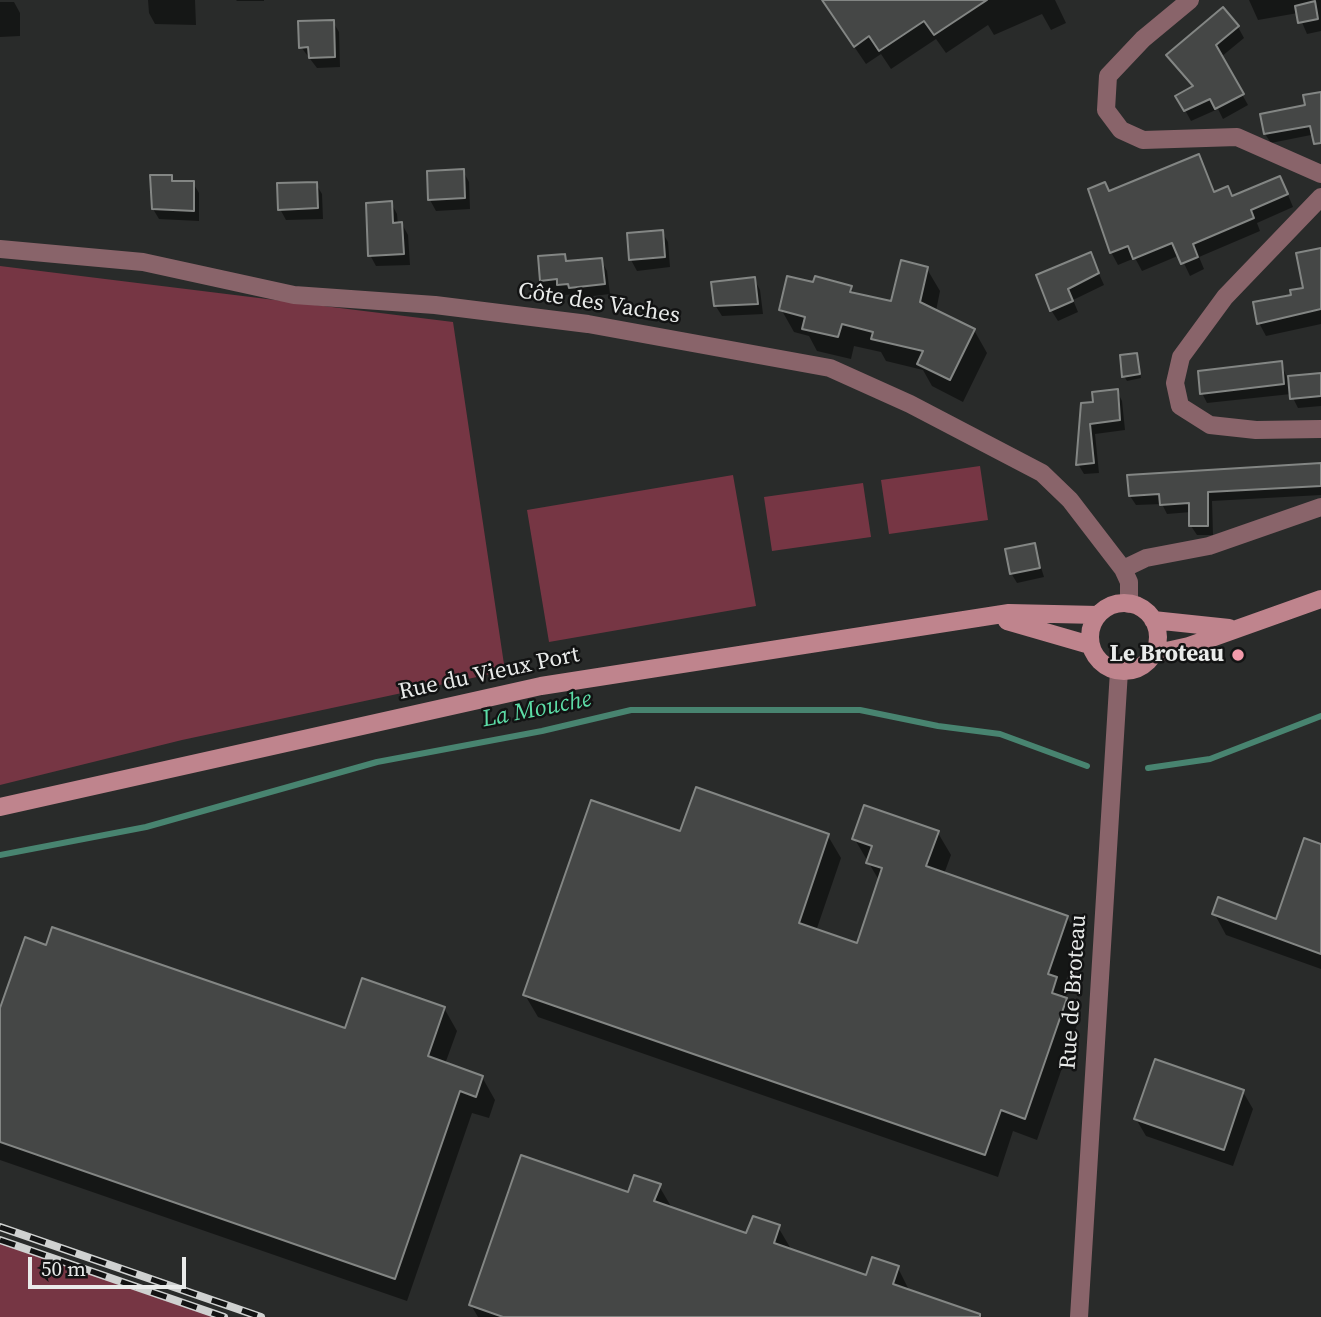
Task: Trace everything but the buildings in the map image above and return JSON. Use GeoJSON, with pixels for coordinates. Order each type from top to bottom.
{"type":"FeatureCollection","features":[{"type":"Feature","properties":{"kind":"main road"},"geometry":{"type":"LineString","coordinates":[[1153,654],[1189,646],[1321,599]]}},
{"type":"Feature","properties":{"kind":"main road"},"geometry":{"type":"LineString","coordinates":[[1117,604],[1129,604],[1146,612],[1153,620],[1157,637],[1153,654],[1139,668],[1119,671],[1101,662],[1090,645],[1092,624],[1098,615],[1117,604]]}},
{"type":"Feature","properties":{"kind":"main road","name":"Rue du Vieux Port"},"geometry":{"type":"LineString","coordinates":[[0,807],[541,686],[1009,613],[1098,615]]}},
{"type":"Feature","properties":{"kind":"main road"},"geometry":{"type":"LineString","coordinates":[[993,617],[1090,645]]}},
{"type":"Feature","properties":{"kind":"main road"},"geometry":{"type":"LineString","coordinates":[[1153,620],[1233,629]]}},
{"type":"Feature","properties":{"kind":"street"},"geometry":{"type":"LineString","coordinates":[[1190,0],[1143,39],[1108,76],[1107,110],[1121,130],[1143,140],[1237,137],[1321,174]]}},
{"type":"Feature","properties":{"kind":"street"},"geometry":{"type":"LineString","coordinates":[[1321,197],[1224,297],[1181,357],[1175,383],[1180,406],[1210,425],[1256,430],[1321,429]]}},
{"type":"Feature","properties":{"kind":"street","name":"Côte des Vaches"},"geometry":{"type":"LineString","coordinates":[[0,249],[143,262],[294,295],[435,305],[588,324],[830,368],[910,404],[1042,473],[1070,500],[1123,569]]}},
{"type":"Feature","properties":{"kind":"street"},"geometry":{"type":"LineString","coordinates":[[1129,604],[1129,582],[1123,569],[1146,558],[1209,546],[1321,507]]}},
{"type":"Feature","properties":{"kind":"street","name":"Rue de Broteau"},"geometry":{"type":"LineString","coordinates":[[1079,1317],[1119,671]]}},
{"type":"Feature","properties":{"kind":"shaded area"},"geometry":{"type":"Polygon","coordinates":[[[0,266],[453,322],[505,671],[182,740],[0,785],[0,266]]]}},
{"type":"Feature","properties":{"kind":"shaded area"},"geometry":{"type":"Polygon","coordinates":[[[980,466],[988,520],[889,534],[881,480],[980,466]]]}},
{"type":"Feature","properties":{"kind":"shaded area"},"geometry":{"type":"Polygon","coordinates":[[[733,475],[756,606],[549,642],[527,510],[733,475]]]}},
{"type":"Feature","properties":{"kind":"shaded area"},"geometry":{"type":"Polygon","coordinates":[[[863,483],[871,537],[772,551],[764,497],[863,483]]]}},
{"type":"Feature","properties":{"kind":"shaded area"},"geometry":{"type":"Polygon","coordinates":[[[0,1239],[223,1317],[0,1317],[0,1239]]]}},
{"type":"Feature","properties":{"kind":"waterway","name":"La Mouche"},"geometry":{"type":"LineString","coordinates":[[0,855],[146,827],[377,762],[542,731],[631,710],[860,710],[938,726],[1000,734],[1087,766]]}},
{"type":"Feature","properties":{"kind":"waterway","name":"La Mouche"},"geometry":{"type":"LineString","coordinates":[[1148,768],[1210,759],[1321,716]]}},
{"type":"Feature","properties":{"kind":"railway"},"geometry":{"type":"LineString","coordinates":[[0,1227],[261,1317]]}},
{"type":"Feature","properties":{"kind":"railway"},"geometry":{"type":"LineString","coordinates":[[0,1240],[224,1317]]}},
{"type":"Feature","properties":{"kind":"place","name":"Le Broteau"},"geometry":{"type":"Point","coordinates":[1238,655]}}]}
